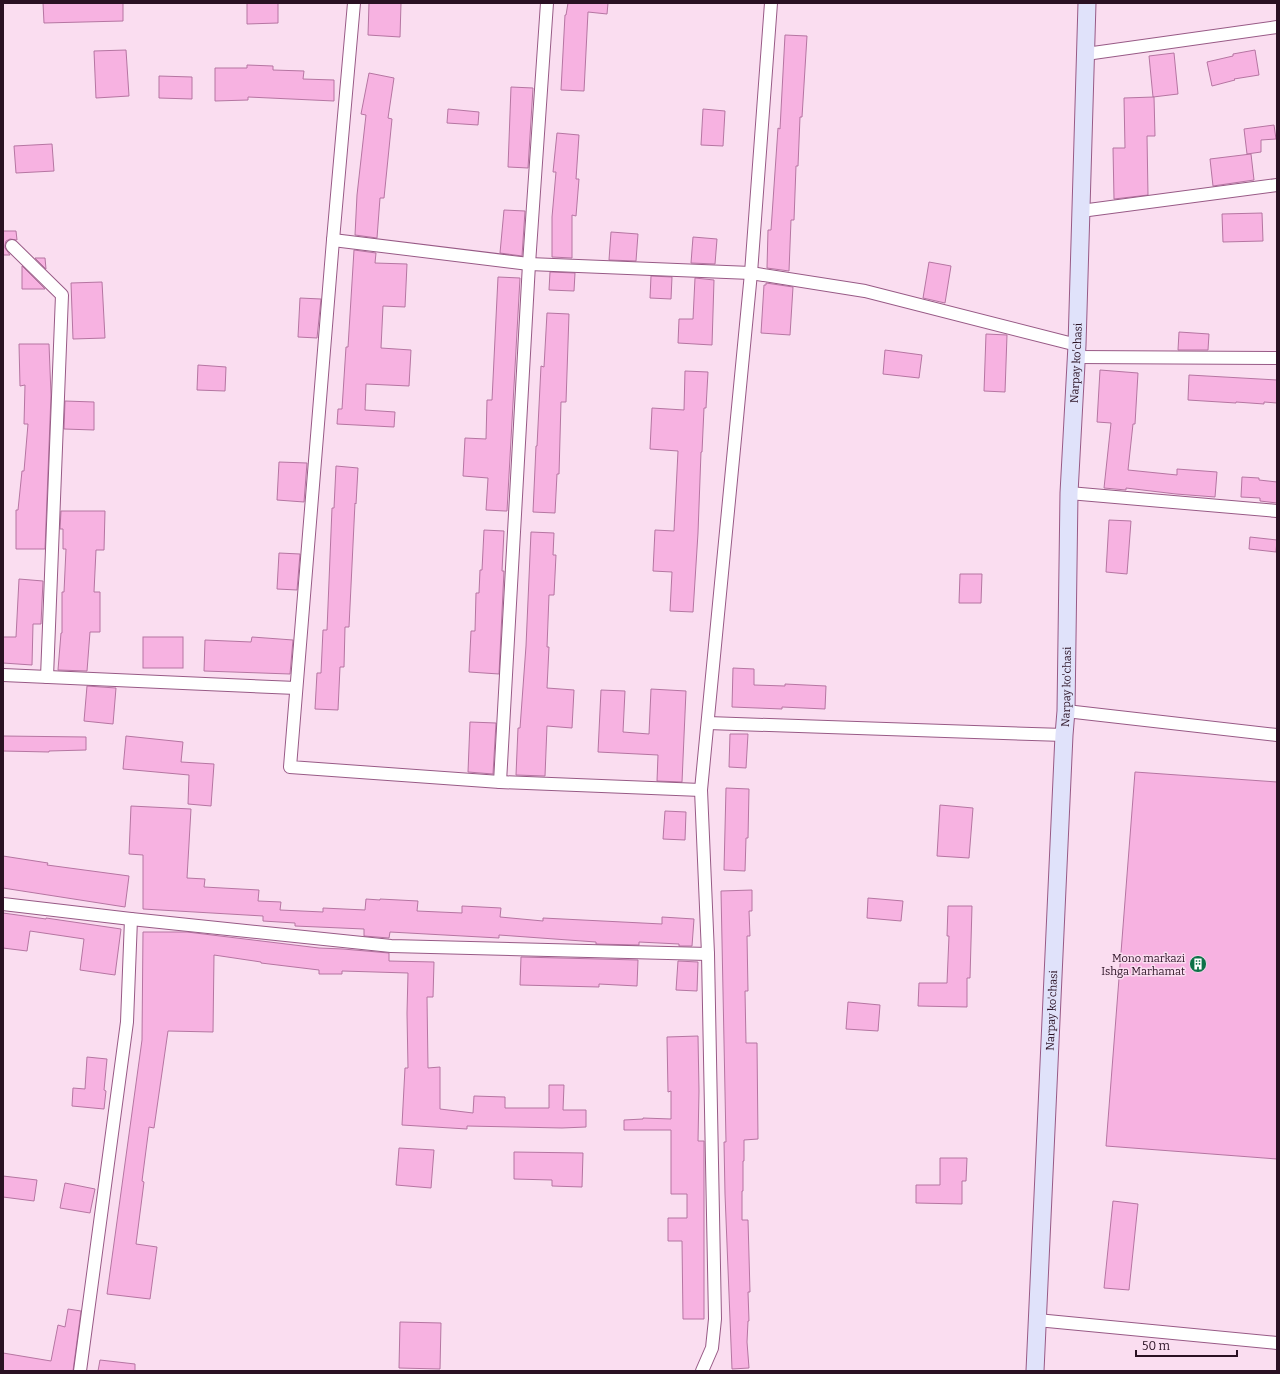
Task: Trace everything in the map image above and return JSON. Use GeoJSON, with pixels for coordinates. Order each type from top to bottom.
{"type":"FeatureCollection","features":[{"type":"Feature","properties":{"kind":"main road","name":"Narpay ko'chasi"},"geometry":{"type":"LineString","coordinates":[[1034,1371],[1066,711],[1069,493],[1077,351],[1088,3]]}},
{"type":"Feature","properties":{"kind":"street"},"geometry":{"type":"LineString","coordinates":[[354,3],[290,767],[500,782],[701,790]]}},
{"type":"Feature","properties":{"kind":"street"},"geometry":{"type":"LineString","coordinates":[[500,782],[529,264],[547,3]]}},
{"type":"Feature","properties":{"kind":"street"},"geometry":{"type":"LineString","coordinates":[[702,1371],[712,1348],[715,1319],[708,954],[701,790],[750,273],[771,3]]}},
{"type":"Feature","properties":{"kind":"street"},"geometry":{"type":"LineString","coordinates":[[1086,54],[1277,27]]}},
{"type":"Feature","properties":{"kind":"street"},"geometry":{"type":"LineString","coordinates":[[1081,211],[1277,185]]}},
{"type":"Feature","properties":{"kind":"street"},"geometry":{"type":"LineString","coordinates":[[333,240],[529,264],[750,273],[865,291],[1077,351],[1277,358]]}},
{"type":"Feature","properties":{"kind":"street"},"geometry":{"type":"LineString","coordinates":[[12,246],[62,295],[48,677]]}},
{"type":"Feature","properties":{"kind":"street"},"geometry":{"type":"LineString","coordinates":[[1069,493],[1277,511]]}},
{"type":"Feature","properties":{"kind":"street"},"geometry":{"type":"LineString","coordinates":[[3,675],[296,688]]}},
{"type":"Feature","properties":{"kind":"street"},"geometry":{"type":"LineString","coordinates":[[1066,711],[1277,735]]}},
{"type":"Feature","properties":{"kind":"street"},"geometry":{"type":"LineString","coordinates":[[708,723],[1064,735]]}},
{"type":"Feature","properties":{"kind":"street"},"geometry":{"type":"LineString","coordinates":[[3,904],[392,946],[708,954]]}},
{"type":"Feature","properties":{"kind":"street"},"geometry":{"type":"LineString","coordinates":[[80,1371],[127,1022],[131,919]]}},
{"type":"Feature","properties":{"kind":"street"},"geometry":{"type":"LineString","coordinates":[[1037,1320],[1277,1343]]}},
{"type":"Feature","properties":{"kind":"building"},"geometry":{"type":"Polygon","coordinates":[[[43,3],[123,3],[123,21],[44,23],[43,3]]]}},
{"type":"Feature","properties":{"kind":"building"},"geometry":{"type":"Polygon","coordinates":[[[247,3],[278,3],[278,23],[247,24],[247,3]]]}},
{"type":"Feature","properties":{"kind":"building"},"geometry":{"type":"Polygon","coordinates":[[[369,3],[401,3],[400,37],[368,35],[369,3]]]}},
{"type":"Feature","properties":{"kind":"building"},"geometry":{"type":"Polygon","coordinates":[[[568,3],[608,3],[607,14],[588,12],[584,91],[561,90],[565,15],[568,3]]]}},
{"type":"Feature","properties":{"kind":"building"},"geometry":{"type":"Polygon","coordinates":[[[785,35],[807,36],[802,117],[800,117],[798,166],[796,166],[794,220],[791,220],[789,271],[767,268],[768,230],[771,230],[778,128],[780,129],[785,35]]]}},
{"type":"Feature","properties":{"kind":"building"},"geometry":{"type":"Polygon","coordinates":[[[126,50],[129,96],[96,98],[94,51],[126,50]]]}},
{"type":"Feature","properties":{"kind":"building"},"geometry":{"type":"Polygon","coordinates":[[[1255,50],[1259,75],[1234,79],[1235,80],[1212,86],[1207,62],[1233,56],[1233,54],[1255,50]]]}},
{"type":"Feature","properties":{"kind":"building"},"geometry":{"type":"Polygon","coordinates":[[[1174,53],[1178,94],[1153,97],[1149,56],[1174,53]]]}},
{"type":"Feature","properties":{"kind":"building"},"geometry":{"type":"Polygon","coordinates":[[[247,65],[273,66],[273,70],[304,71],[303,79],[334,80],[334,101],[248,97],[248,100],[215,101],[215,68],[247,68],[247,65]]]}},
{"type":"Feature","properties":{"kind":"building"},"geometry":{"type":"Polygon","coordinates":[[[369,73],[394,78],[388,118],[392,119],[384,198],[380,198],[377,238],[355,235],[357,195],[366,115],[361,114],[369,73]]]}},
{"type":"Feature","properties":{"kind":"building"},"geometry":{"type":"Polygon","coordinates":[[[159,76],[192,77],[192,99],[159,98],[159,76]]]}},
{"type":"Feature","properties":{"kind":"building"},"geometry":{"type":"Polygon","coordinates":[[[511,87],[533,88],[528,168],[508,167],[511,87]]]}},
{"type":"Feature","properties":{"kind":"building"},"geometry":{"type":"Polygon","coordinates":[[[1154,97],[1155,136],[1147,136],[1148,195],[1114,199],[1113,148],[1125,148],[1124,98],[1154,97]]]}},
{"type":"Feature","properties":{"kind":"building"},"geometry":{"type":"Polygon","coordinates":[[[448,109],[479,112],[478,125],[447,123],[448,109]]]}},
{"type":"Feature","properties":{"kind":"building"},"geometry":{"type":"Polygon","coordinates":[[[703,109],[725,111],[723,146],[701,145],[703,109]]]}},
{"type":"Feature","properties":{"kind":"building"},"geometry":{"type":"Polygon","coordinates":[[[1274,125],[1276,139],[1261,140],[1261,152],[1247,154],[1244,129],[1274,125]]]}},
{"type":"Feature","properties":{"kind":"building"},"geometry":{"type":"Polygon","coordinates":[[[557,133],[579,135],[576,179],[579,179],[576,216],[572,215],[572,258],[552,257],[552,217],[556,172],[553,172],[557,133]]]}},
{"type":"Feature","properties":{"kind":"building"},"geometry":{"type":"Polygon","coordinates":[[[52,144],[54,171],[16,173],[14,146],[52,144]]]}},
{"type":"Feature","properties":{"kind":"building"},"geometry":{"type":"Polygon","coordinates":[[[1251,154],[1254,180],[1213,186],[1210,159],[1251,154]]]}},
{"type":"Feature","properties":{"kind":"building"},"geometry":{"type":"Polygon","coordinates":[[[504,210],[525,211],[522,256],[500,253],[504,210]]]}},
{"type":"Feature","properties":{"kind":"building"},"geometry":{"type":"Polygon","coordinates":[[[1262,213],[1263,241],[1223,242],[1222,214],[1262,213]]]}},
{"type":"Feature","properties":{"kind":"building"},"geometry":{"type":"Polygon","coordinates":[[[3,231],[16,231],[17,240],[10,239],[6,241],[5,245],[5,248],[10,255],[3,255],[3,231]]]}},
{"type":"Feature","properties":{"kind":"building"},"geometry":{"type":"Polygon","coordinates":[[[611,232],[638,234],[636,261],[609,260],[611,232]]]}},
{"type":"Feature","properties":{"kind":"building"},"geometry":{"type":"Polygon","coordinates":[[[693,237],[717,239],[715,264],[691,263],[693,237]]]}},
{"type":"Feature","properties":{"kind":"building"},"geometry":{"type":"Polygon","coordinates":[[[354,250],[376,253],[375,263],[407,264],[405,307],[383,306],[381,348],[411,350],[409,386],[366,384],[365,410],[395,412],[394,427],[337,424],[338,409],[342,409],[346,347],[348,347],[354,250]]]}},
{"type":"Feature","properties":{"kind":"building"},"geometry":{"type":"Polygon","coordinates":[[[35,258],[45,258],[46,269],[35,258]]]}},
{"type":"Feature","properties":{"kind":"building"},"geometry":{"type":"Polygon","coordinates":[[[929,262],[951,266],[945,303],[923,298],[929,262]]]}},
{"type":"Feature","properties":{"kind":"building"},"geometry":{"type":"Polygon","coordinates":[[[22,266],[45,289],[22,289],[22,266]]]}},
{"type":"Feature","properties":{"kind":"building"},"geometry":{"type":"Polygon","coordinates":[[[550,272],[575,273],[574,291],[549,290],[550,272]]]}},
{"type":"Feature","properties":{"kind":"building"},"geometry":{"type":"Polygon","coordinates":[[[651,276],[672,277],[671,299],[650,298],[651,276]]]}},
{"type":"Feature","properties":{"kind":"building"},"geometry":{"type":"Polygon","coordinates":[[[498,277],[520,278],[507,511],[486,510],[488,478],[463,476],[465,438],[486,439],[487,400],[492,400],[498,277]]]}},
{"type":"Feature","properties":{"kind":"building"},"geometry":{"type":"Polygon","coordinates":[[[695,278],[714,280],[712,345],[678,343],[679,319],[693,319],[695,278]]]}},
{"type":"Feature","properties":{"kind":"building"},"geometry":{"type":"Polygon","coordinates":[[[102,282],[105,338],[73,339],[71,283],[102,282]]]}},
{"type":"Feature","properties":{"kind":"building"},"geometry":{"type":"Polygon","coordinates":[[[766,283],[793,287],[790,335],[761,333],[764,285],[766,285],[766,283]]]}},
{"type":"Feature","properties":{"kind":"building"},"geometry":{"type":"Polygon","coordinates":[[[300,298],[321,299],[317,338],[298,337],[300,298]]]}},
{"type":"Feature","properties":{"kind":"building"},"geometry":{"type":"Polygon","coordinates":[[[547,313],[569,314],[566,402],[561,402],[559,474],[557,474],[555,513],[533,512],[541,366],[544,367],[547,313]]]}},
{"type":"Feature","properties":{"kind":"building"},"geometry":{"type":"Polygon","coordinates":[[[1179,332],[1209,334],[1208,350],[1178,350],[1179,332]]]}},
{"type":"Feature","properties":{"kind":"building"},"geometry":{"type":"Polygon","coordinates":[[[986,334],[1007,335],[1005,392],[984,391],[986,334]]]}},
{"type":"Feature","properties":{"kind":"building"},"geometry":{"type":"Polygon","coordinates":[[[19,344],[49,344],[51,395],[45,549],[16,549],[16,510],[18,510],[22,471],[24,471],[28,424],[24,424],[25,385],[20,386],[19,344]]]}},
{"type":"Feature","properties":{"kind":"building"},"geometry":{"type":"Polygon","coordinates":[[[885,350],[922,355],[919,378],[883,374],[885,350]]]}},
{"type":"Feature","properties":{"kind":"building"},"geometry":{"type":"Polygon","coordinates":[[[198,365],[226,367],[225,391],[197,390],[198,365]]]}},
{"type":"Feature","properties":{"kind":"building"},"geometry":{"type":"Polygon","coordinates":[[[1100,370],[1138,373],[1135,424],[1133,424],[1128,470],[1177,475],[1177,469],[1217,472],[1215,497],[1126,488],[1126,490],[1104,488],[1111,423],[1097,422],[1100,370]]]}},
{"type":"Feature","properties":{"kind":"building"},"geometry":{"type":"Polygon","coordinates":[[[685,371],[708,372],[701,452],[693,612],[670,611],[672,572],[653,571],[655,530],[674,531],[678,451],[650,449],[652,408],[684,410],[685,371]]]}},
{"type":"Feature","properties":{"kind":"building"},"geometry":{"type":"Polygon","coordinates":[[[1189,375],[1277,380],[1277,403],[1264,402],[1264,404],[1188,400],[1189,375]]]}},
{"type":"Feature","properties":{"kind":"building"},"geometry":{"type":"Polygon","coordinates":[[[65,401],[94,402],[94,430],[64,429],[65,401]]]}},
{"type":"Feature","properties":{"kind":"building"},"geometry":{"type":"Polygon","coordinates":[[[279,462],[307,463],[304,502],[277,500],[279,462]]]}},
{"type":"Feature","properties":{"kind":"building"},"geometry":{"type":"Polygon","coordinates":[[[336,466],[358,468],[349,627],[345,627],[344,667],[340,667],[338,710],[315,709],[317,673],[321,673],[323,630],[327,630],[332,508],[334,508],[336,466]]]}},
{"type":"Feature","properties":{"kind":"building"},"geometry":{"type":"Polygon","coordinates":[[[1242,477],[1259,478],[1259,480],[1277,482],[1277,503],[1260,501],[1260,498],[1241,497],[1242,477]]]}},
{"type":"Feature","properties":{"kind":"building"},"geometry":{"type":"Polygon","coordinates":[[[61,511],[105,511],[104,550],[96,550],[94,592],[100,592],[100,632],[90,632],[87,671],[58,670],[62,633],[62,592],[64,592],[66,549],[63,549],[63,529],[60,529],[61,511]]]}},
{"type":"Feature","properties":{"kind":"building"},"geometry":{"type":"Polygon","coordinates":[[[1109,520],[1131,521],[1127,574],[1106,572],[1109,520]]]}},
{"type":"Feature","properties":{"kind":"building"},"geometry":{"type":"Polygon","coordinates":[[[484,530],[504,531],[502,571],[504,571],[499,674],[469,672],[471,631],[475,631],[476,593],[479,593],[480,570],[482,570],[484,530]]]}},
{"type":"Feature","properties":{"kind":"building"},"geometry":{"type":"Polygon","coordinates":[[[531,532],[554,533],[553,555],[556,555],[554,595],[549,595],[547,688],[574,690],[572,728],[547,726],[545,776],[516,775],[518,728],[520,728],[526,646],[531,532]]]}},
{"type":"Feature","properties":{"kind":"building"},"geometry":{"type":"Polygon","coordinates":[[[1250,537],[1277,540],[1276,552],[1249,549],[1250,537]]]}},
{"type":"Feature","properties":{"kind":"building"},"geometry":{"type":"Polygon","coordinates":[[[279,553],[300,554],[297,590],[277,589],[279,553]]]}},
{"type":"Feature","properties":{"kind":"building"},"geometry":{"type":"Polygon","coordinates":[[[960,574],[982,574],[981,603],[959,603],[960,574]]]}},
{"type":"Feature","properties":{"kind":"building"},"geometry":{"type":"Polygon","coordinates":[[[19,579],[43,581],[41,624],[33,624],[32,665],[3,663],[3,637],[16,637],[19,579]]]}},
{"type":"Feature","properties":{"kind":"building"},"geometry":{"type":"Polygon","coordinates":[[[143,637],[183,637],[183,668],[143,668],[143,637]]]}},
{"type":"Feature","properties":{"kind":"building"},"geometry":{"type":"Polygon","coordinates":[[[252,637],[293,640],[290,674],[204,671],[205,640],[251,642],[252,637]]]}},
{"type":"Feature","properties":{"kind":"building"},"geometry":{"type":"Polygon","coordinates":[[[733,668],[754,669],[754,685],[785,686],[785,684],[826,686],[825,709],[732,707],[733,668]]]}},
{"type":"Feature","properties":{"kind":"building"},"geometry":{"type":"Polygon","coordinates":[[[87,686],[116,688],[113,724],[84,721],[87,686]]]}},
{"type":"Feature","properties":{"kind":"building"},"geometry":{"type":"Polygon","coordinates":[[[651,689],[686,691],[682,782],[657,781],[658,755],[598,752],[601,690],[625,691],[623,732],[649,734],[651,689]]]}},
{"type":"Feature","properties":{"kind":"building"},"geometry":{"type":"Polygon","coordinates":[[[470,722],[496,723],[493,774],[468,772],[470,722]]]}},
{"type":"Feature","properties":{"kind":"building"},"geometry":{"type":"Polygon","coordinates":[[[730,734],[748,734],[746,768],[729,767],[730,734]]]}},
{"type":"Feature","properties":{"kind":"building"},"geometry":{"type":"Polygon","coordinates":[[[3,736],[86,737],[86,750],[49,752],[3,751],[3,736]]]}},
{"type":"Feature","properties":{"kind":"building"},"geometry":{"type":"Polygon","coordinates":[[[126,736],[183,742],[181,762],[214,764],[211,806],[188,804],[189,775],[123,769],[126,736]]]}},
{"type":"Feature","properties":{"kind":"building","name":"Mono markazi Ishga Marhamat"},"geometry":{"type":"Polygon","coordinates":[[[1135,772],[1277,782],[1277,1159],[1106,1146],[1135,772]]]}},
{"type":"Feature","properties":{"kind":"building"},"geometry":{"type":"Polygon","coordinates":[[[726,788],[749,789],[748,838],[746,838],[745,871],[724,870],[726,788]]]}},
{"type":"Feature","properties":{"kind":"building"},"geometry":{"type":"Polygon","coordinates":[[[940,805],[973,808],[969,858],[937,856],[940,805]]]}},
{"type":"Feature","properties":{"kind":"building"},"geometry":{"type":"Polygon","coordinates":[[[131,806],[191,809],[187,878],[205,879],[204,887],[259,890],[258,901],[281,902],[280,910],[323,912],[323,908],[365,910],[366,899],[380,899],[418,901],[417,911],[462,913],[462,906],[501,908],[500,917],[543,921],[543,918],[662,924],[662,917],[694,919],[692,946],[639,942],[639,945],[596,944],[596,942],[499,935],[499,938],[390,932],[389,938],[364,936],[364,929],[295,926],[295,923],[263,921],[263,916],[143,909],[143,855],[129,854],[131,806]]]}},
{"type":"Feature","properties":{"kind":"building"},"geometry":{"type":"Polygon","coordinates":[[[665,811],[686,812],[685,840],[663,839],[665,811]]]}},
{"type":"Feature","properties":{"kind":"building"},"geometry":{"type":"Polygon","coordinates":[[[3,856],[48,863],[47,865],[129,876],[125,907],[3,888],[3,856]]]}},
{"type":"Feature","properties":{"kind":"building"},"geometry":{"type":"Polygon","coordinates":[[[752,890],[752,911],[749,911],[750,936],[747,936],[748,991],[745,991],[746,1043],[757,1043],[758,1139],[744,1140],[742,1191],[742,1220],[748,1220],[750,1292],[748,1292],[749,1321],[747,1342],[749,1368],[732,1369],[725,1194],[724,1142],[726,1142],[721,891],[752,890]]]}},
{"type":"Feature","properties":{"kind":"building"},"geometry":{"type":"Polygon","coordinates":[[[868,898],[903,901],[901,921],[867,918],[868,898]]]}},
{"type":"Feature","properties":{"kind":"building"},"geometry":{"type":"Polygon","coordinates":[[[948,906],[972,906],[970,978],[967,978],[967,1007],[918,1006],[919,983],[947,983],[949,936],[947,936],[948,906]]]}},
{"type":"Feature","properties":{"kind":"building"},"geometry":{"type":"Polygon","coordinates":[[[3,913],[121,929],[115,975],[80,970],[84,939],[30,931],[27,951],[3,948],[3,913]]]}},
{"type":"Feature","properties":{"kind":"building"},"geometry":{"type":"Polygon","coordinates":[[[143,932],[187,932],[319,948],[389,953],[389,961],[434,962],[433,997],[427,997],[428,1068],[440,1067],[440,1109],[473,1113],[474,1096],[505,1097],[505,1108],[549,1108],[549,1085],[564,1085],[563,1110],[586,1110],[586,1127],[562,1128],[467,1126],[467,1129],[402,1125],[405,1068],[408,1068],[408,973],[342,971],[342,974],[319,974],[319,970],[261,963],[214,955],[213,1032],[168,1031],[154,1128],[149,1127],[136,1244],[157,1247],[150,1299],[107,1294],[142,1040],[143,932]]]}},
{"type":"Feature","properties":{"kind":"building"},"geometry":{"type":"Polygon","coordinates":[[[521,957],[638,960],[637,986],[599,984],[599,987],[520,985],[521,957]]]}},
{"type":"Feature","properties":{"kind":"building"},"geometry":{"type":"Polygon","coordinates":[[[678,961],[698,962],[697,991],[676,990],[678,961]]]}},
{"type":"Feature","properties":{"kind":"building"},"geometry":{"type":"Polygon","coordinates":[[[848,1002],[880,1005],[878,1031],[846,1029],[848,1002]]]}},
{"type":"Feature","properties":{"kind":"building"},"geometry":{"type":"Polygon","coordinates":[[[698,1036],[698,1141],[704,1141],[704,1319],[683,1319],[682,1241],[668,1241],[668,1218],[687,1218],[687,1194],[671,1194],[671,1130],[624,1130],[624,1120],[643,1118],[671,1119],[671,1091],[668,1092],[667,1037],[698,1036]]]}},
{"type":"Feature","properties":{"kind":"building"},"geometry":{"type":"Polygon","coordinates":[[[87,1057],[107,1059],[104,1109],[72,1106],[73,1088],[85,1089],[87,1057]]]}},
{"type":"Feature","properties":{"kind":"building"},"geometry":{"type":"Polygon","coordinates":[[[399,1148],[434,1150],[431,1188],[396,1185],[399,1148]]]}},
{"type":"Feature","properties":{"kind":"building"},"geometry":{"type":"Polygon","coordinates":[[[514,1152],[583,1153],[582,1187],[552,1186],[552,1180],[514,1179],[514,1152]]]}},
{"type":"Feature","properties":{"kind":"building"},"geometry":{"type":"Polygon","coordinates":[[[940,1158],[967,1158],[966,1181],[962,1181],[962,1204],[916,1203],[916,1185],[940,1185],[940,1158]]]}},
{"type":"Feature","properties":{"kind":"building"},"geometry":{"type":"Polygon","coordinates":[[[3,1176],[37,1180],[34,1201],[3,1197],[3,1176]]]}},
{"type":"Feature","properties":{"kind":"building"},"geometry":{"type":"Polygon","coordinates":[[[65,1183],[95,1189],[90,1213],[60,1208],[65,1183]]]}},
{"type":"Feature","properties":{"kind":"building"},"geometry":{"type":"Polygon","coordinates":[[[1113,1201],[1138,1204],[1129,1290],[1104,1288],[1113,1201]]]}},
{"type":"Feature","properties":{"kind":"building"},"geometry":{"type":"Polygon","coordinates":[[[68,1309],[81,1311],[73,1371],[3,1371],[3,1353],[51,1361],[58,1325],[65,1327],[68,1309]]]}},
{"type":"Feature","properties":{"kind":"building"},"geometry":{"type":"Polygon","coordinates":[[[400,1322],[441,1323],[440,1369],[399,1368],[400,1322]]]}},
{"type":"Feature","properties":{"kind":"building"},"geometry":{"type":"Polygon","coordinates":[[[100,1360],[135,1364],[135,1371],[98,1371],[100,1360]]]}},
{"type":"Feature","properties":{"kind":"place","name":"Mono markazi Ishga Marhamat"},"geometry":{"type":"Point","coordinates":[1198,964]}}]}
